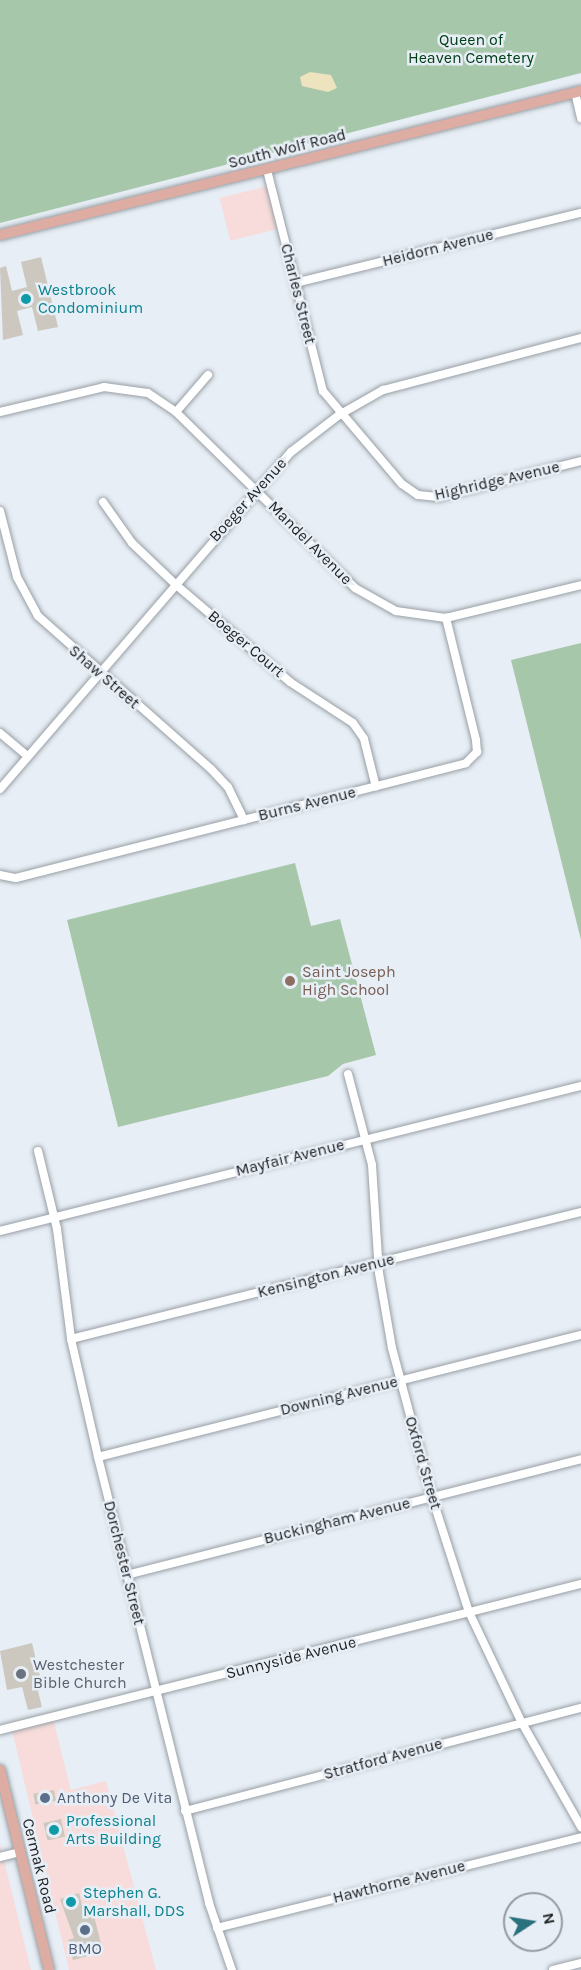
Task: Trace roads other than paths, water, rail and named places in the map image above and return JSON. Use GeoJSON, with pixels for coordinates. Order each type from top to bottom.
{"type":"FeatureCollection","features":[{"type":"Feature","properties":{"kind":"main road","name":"South Wolf Road"},"geometry":{"type":"LineString","coordinates":[[0,235],[578,91]]}},
{"type":"Feature","properties":{"kind":"main road","name":"Cermak Road"},"geometry":{"type":"LineString","coordinates":[[0,1770],[49,1970]]}},
{"type":"Feature","properties":{"kind":"street"},"geometry":{"type":"LineString","coordinates":[[578,91],[581,118]]}},
{"type":"Feature","properties":{"kind":"street","name":"Charles Street"},"geometry":{"type":"LineString","coordinates":[[267,170],[322,391],[339,415]]}},
{"type":"Feature","properties":{"kind":"street","name":"Heidorn Avenue"},"geometry":{"type":"LineString","coordinates":[[295,284],[581,213]]}},
{"type":"Feature","properties":{"kind":"street","name":"Boeger Avenue"},"geometry":{"type":"LineString","coordinates":[[0,789],[255,489],[291,452],[339,415],[403,382],[581,338]]}},
{"type":"Feature","properties":{"kind":"street"},"geometry":{"type":"LineString","coordinates":[[176,412],[208,375]]}},
{"type":"Feature","properties":{"kind":"street","name":"Mandel Avenue"},"geometry":{"type":"LineString","coordinates":[[0,412],[117,387],[148,393],[176,412],[368,598],[405,614],[447,618],[581,585]]}},
{"type":"Feature","properties":{"kind":"street","name":"Highridge Avenue"},"geometry":{"type":"LineString","coordinates":[[339,415],[402,484],[426,497],[581,461]]}},
{"type":"Feature","properties":{"kind":"street","name":"Boeger Court"},"geometry":{"type":"LineString","coordinates":[[103,502],[132,543],[175,584],[290,682],[353,723],[364,739],[376,787]]}},
{"type":"Feature","properties":{"kind":"street","name":"Shaw Street"},"geometry":{"type":"LineString","coordinates":[[0,511],[17,577],[30,605],[49,629],[212,769],[228,787],[244,820]]}},
{"type":"Feature","properties":{"kind":"street","name":"Burns Avenue"},"geometry":{"type":"LineString","coordinates":[[0,875],[16,878],[466,763],[477,752],[447,618]]}},
{"type":"Feature","properties":{"kind":"street"},"geometry":{"type":"LineString","coordinates":[[0,733],[27,756]]}},
{"type":"Feature","properties":{"kind":"street","name":"Oxford Street"},"geometry":{"type":"LineString","coordinates":[[348,1074],[372,1165],[378,1263],[400,1380],[432,1497],[469,1612],[522,1723],[581,1827]]}},
{"type":"Feature","properties":{"kind":"street","name":"Mayfair Avenue"},"geometry":{"type":"LineString","coordinates":[[0,1231],[581,1086]]}},
{"type":"Feature","properties":{"kind":"street","name":"Dorchester Street"},"geometry":{"type":"LineString","coordinates":[[38,1152],[55,1218],[71,1339],[98,1458],[185,1811],[217,1928],[232,1970]]}},
{"type":"Feature","properties":{"kind":"street","name":"Kensington Avenue"},"geometry":{"type":"LineString","coordinates":[[71,1339],[581,1212]]}},
{"type":"Feature","properties":{"kind":"street","name":"Downing Avenue"},"geometry":{"type":"LineString","coordinates":[[98,1458],[581,1335]]}},
{"type":"Feature","properties":{"kind":"street","name":"Buckingham Avenue"},"geometry":{"type":"LineString","coordinates":[[127,1575],[581,1459]]}},
{"type":"Feature","properties":{"kind":"street","name":"Sunnyside Avenue"},"geometry":{"type":"LineString","coordinates":[[0,1730],[581,1584]]}},
{"type":"Feature","properties":{"kind":"street","name":"Stratford Avenue"},"geometry":{"type":"LineString","coordinates":[[185,1811],[581,1708]]}},
{"type":"Feature","properties":{"kind":"street","name":"Hawthorne Avenue"},"geometry":{"type":"LineString","coordinates":[[217,1928],[581,1837]]}},
{"type":"Feature","properties":{"kind":"street"},"geometry":{"type":"LineString","coordinates":[[0,1857],[20,1852]]}},
{"type":"Feature","properties":{"kind":"street"},"geometry":{"type":"LineString","coordinates":[[553,1970],[581,1963]]}},
{"type":"Feature","properties":{"kind":"place","name":"Westbrook Condominium"},"geometry":{"type":"Point","coordinates":[26,299]}},
{"type":"Feature","properties":{"kind":"place","name":"Saint Joseph High School"},"geometry":{"type":"Point","coordinates":[290,981]}},
{"type":"Feature","properties":{"kind":"place","name":"Westchester Bible Church"},"geometry":{"type":"Point","coordinates":[21,1674]}},
{"type":"Feature","properties":{"kind":"place","name":"Anthony De Vita"},"geometry":{"type":"Point","coordinates":[45,1798]}},
{"type":"Feature","properties":{"kind":"place","name":"Professional Arts Building"},"geometry":{"type":"Point","coordinates":[54,1830]}},
{"type":"Feature","properties":{"kind":"place","name":"Stephen G. Marshall, DDS"},"geometry":{"type":"Point","coordinates":[71,1902]}},
{"type":"Feature","properties":{"kind":"place","name":"BMO"},"geometry":{"type":"Point","coordinates":[85,1930]}},
{"type":"Feature","properties":{"kind":"park label","name":"Queen of Heaven Cemetery"},"geometry":{"type":"Point","coordinates":[471,49]}}]}
